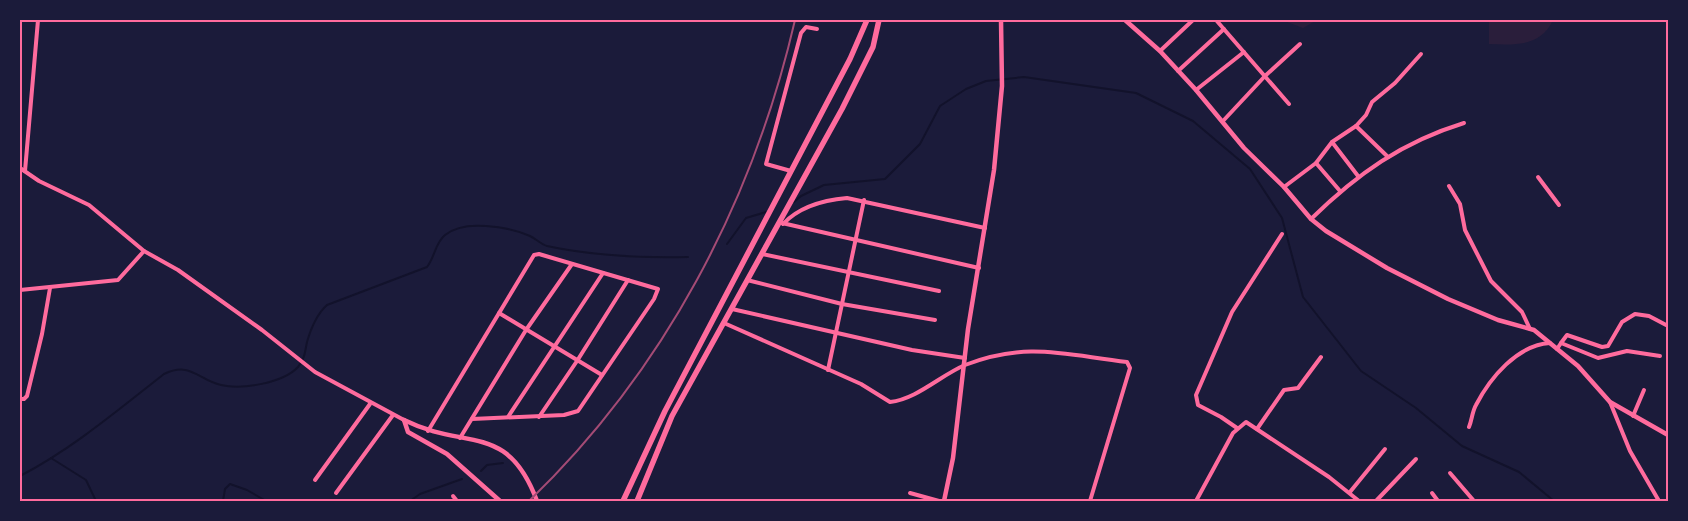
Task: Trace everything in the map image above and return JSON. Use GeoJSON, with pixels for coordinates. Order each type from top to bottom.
{"type":"FeatureCollection","features":[{"type":"Feature","properties":{"kind":"main road"},"geometry":{"type":"LineString","coordinates":[[623,501],[665,411],[850,59],[867,20]]}},
{"type":"Feature","properties":{"kind":"main road"},"geometry":{"type":"LineString","coordinates":[[636,501],[672,416],[747,280],[781,223],[873,47],[879,20]]}},
{"type":"Feature","properties":{"kind":"street"},"geometry":{"type":"LineString","coordinates":[[25,171],[38,20]]}},
{"type":"Feature","properties":{"kind":"street"},"geometry":{"type":"LineString","coordinates":[[944,501],[954,458],[965,365],[986,228],[1002,86],[1001,20]]}},
{"type":"Feature","properties":{"kind":"street"},"geometry":{"type":"LineString","coordinates":[[1125,20],[1160,51],[1196,90],[1244,148],[1284,187],[1311,219],[1326,231],[1360,252],[1440,295],[1498,320],[1532,329]]}},
{"type":"Feature","properties":{"kind":"street"},"geometry":{"type":"LineString","coordinates":[[1160,51],[1193,20]]}},
{"type":"Feature","properties":{"kind":"street"},"geometry":{"type":"LineString","coordinates":[[1216,20],[1289,104]]}},
{"type":"Feature","properties":{"kind":"street"},"geometry":{"type":"LineString","coordinates":[[791,172],[766,164],[798,41],[806,26],[817,29]]}},
{"type":"Feature","properties":{"kind":"street"},"geometry":{"type":"LineString","coordinates":[[1178,71],[1224,29]]}},
{"type":"Feature","properties":{"kind":"street"},"geometry":{"type":"LineString","coordinates":[[1222,121],[1265,76],[1300,44]]}},
{"type":"Feature","properties":{"kind":"street"},"geometry":{"type":"LineString","coordinates":[[1196,90],[1244,52]]}},
{"type":"Feature","properties":{"kind":"street"},"geometry":{"type":"LineString","coordinates":[[1284,187],[1316,163],[1332,142],[1356,126],[1366,116],[1372,102],[1395,83],[1421,54]]}},
{"type":"Feature","properties":{"kind":"street"},"geometry":{"type":"LineString","coordinates":[[1311,219],[1358,176],[1388,157],[1424,137],[1464,123]]}},
{"type":"Feature","properties":{"kind":"street"},"geometry":{"type":"LineString","coordinates":[[1356,126],[1388,157]]}},
{"type":"Feature","properties":{"kind":"street"},"geometry":{"type":"LineString","coordinates":[[1332,142],[1358,176]]}},
{"type":"Feature","properties":{"kind":"street"},"geometry":{"type":"LineString","coordinates":[[1316,163],[1340,191]]}},
{"type":"Feature","properties":{"kind":"street"},"geometry":{"type":"LineString","coordinates":[[20,168],[39,181],[89,205],[144,251],[178,270],[296,356],[308,367],[370,404],[428,431],[479,440],[502,450],[517,462],[529,481],[537,501]]}},
{"type":"Feature","properties":{"kind":"street"},"geometry":{"type":"LineString","coordinates":[[1538,177],[1558,205]]}},
{"type":"Feature","properties":{"kind":"street"},"geometry":{"type":"LineString","coordinates":[[1449,186],[1460,204],[1467,235],[1491,281],[1522,312],[1532,329],[1578,366],[1610,402],[1668,435]]}},
{"type":"Feature","properties":{"kind":"street"},"geometry":{"type":"LineString","coordinates":[[781,223],[796,213],[825,202],[847,198],[864,200],[986,228]]}},
{"type":"Feature","properties":{"kind":"street"},"geometry":{"type":"LineString","coordinates":[[828,370],[837,332],[847,272],[864,200]]}},
{"type":"Feature","properties":{"kind":"street"},"geometry":{"type":"LineString","coordinates":[[781,223],[979,268]]}},
{"type":"Feature","properties":{"kind":"street"},"geometry":{"type":"LineString","coordinates":[[1237,428],[1198,405],[1196,395],[1232,312],[1282,234]]}},
{"type":"Feature","properties":{"kind":"street"},"geometry":{"type":"LineString","coordinates":[[20,290],[118,280],[144,251]]}},
{"type":"Feature","properties":{"kind":"street"},"geometry":{"type":"LineString","coordinates":[[428,431],[534,255],[539,254],[656,288],[658,292],[578,410],[564,415],[472,419]]}},
{"type":"Feature","properties":{"kind":"street"},"geometry":{"type":"LineString","coordinates":[[762,254],[939,291]]}},
{"type":"Feature","properties":{"kind":"street"},"geometry":{"type":"LineString","coordinates":[[460,438],[526,330],[572,264]]}},
{"type":"Feature","properties":{"kind":"street"},"geometry":{"type":"LineString","coordinates":[[508,417],[603,272]]}},
{"type":"Feature","properties":{"kind":"street"},"geometry":{"type":"LineString","coordinates":[[539,417],[628,280]]}},
{"type":"Feature","properties":{"kind":"street"},"geometry":{"type":"LineString","coordinates":[[747,280],[842,304],[934,320]]}},
{"type":"Feature","properties":{"kind":"street"},"geometry":{"type":"LineString","coordinates":[[20,399],[24,399],[27,396],[42,334],[50,288]]}},
{"type":"Feature","properties":{"kind":"street"},"geometry":{"type":"LineString","coordinates":[[732,309],[912,350],[966,358]]}},
{"type":"Feature","properties":{"kind":"street"},"geometry":{"type":"LineString","coordinates":[[499,313],[602,375]]}},
{"type":"Feature","properties":{"kind":"street"},"geometry":{"type":"LineString","coordinates":[[1557,349],[1567,335],[1602,347],[1608,346],[1622,322],[1634,314],[1649,316],[1668,326]]}},
{"type":"Feature","properties":{"kind":"street"},"geometry":{"type":"LineString","coordinates":[[724,323],[861,384],[892,402],[965,365],[1012,352],[1035,350],[1092,356],[1129,364],[1090,501]]}},
{"type":"Feature","properties":{"kind":"street"},"geometry":{"type":"LineString","coordinates":[[1469,427],[1477,403],[1507,363],[1529,347],[1550,343]]}},
{"type":"Feature","properties":{"kind":"street"},"geometry":{"type":"LineString","coordinates":[[1561,343],[1598,358],[1627,351],[1660,356]]}},
{"type":"Feature","properties":{"kind":"street"},"geometry":{"type":"LineString","coordinates":[[1257,429],[1284,390],[1298,388],[1321,357]]}},
{"type":"Feature","properties":{"kind":"street"},"geometry":{"type":"LineString","coordinates":[[1633,416],[1644,390]]}},
{"type":"Feature","properties":{"kind":"street"},"geometry":{"type":"LineString","coordinates":[[1610,402],[1630,451],[1659,501]]}},
{"type":"Feature","properties":{"kind":"street"},"geometry":{"type":"LineString","coordinates":[[314,480],[370,404]]}},
{"type":"Feature","properties":{"kind":"street"},"geometry":{"type":"LineString","coordinates":[[336,493],[393,415]]}},
{"type":"Feature","properties":{"kind":"street"},"geometry":{"type":"LineString","coordinates":[[404,420],[408,432],[447,454],[500,501]]}},
{"type":"Feature","properties":{"kind":"street"},"geometry":{"type":"LineString","coordinates":[[1196,501],[1209,474],[1237,428],[1246,422],[1350,492],[1359,501]]}},
{"type":"Feature","properties":{"kind":"street"},"geometry":{"type":"LineString","coordinates":[[1350,492],[1385,449]]}},
{"type":"Feature","properties":{"kind":"street"},"geometry":{"type":"LineString","coordinates":[[1376,501],[1416,459]]}},
{"type":"Feature","properties":{"kind":"street"},"geometry":{"type":"LineString","coordinates":[[1450,473],[1474,501]]}},
{"type":"Feature","properties":{"kind":"street"},"geometry":{"type":"LineString","coordinates":[[910,493],[939,501]]}},
{"type":"Feature","properties":{"kind":"street"},"geometry":{"type":"LineString","coordinates":[[1432,493],[1438,501]]}},
{"type":"Feature","properties":{"kind":"street"},"geometry":{"type":"LineString","coordinates":[[453,496],[457,501]]}},
{"type":"Feature","properties":{"kind":"shaded area"},"geometry":{"type":"Polygon","coordinates":[[[1282,20],[1317,20],[1303,28],[1282,20]]]}},
{"type":"Feature","properties":{"kind":"shaded area"},"geometry":{"type":"Polygon","coordinates":[[[1489,20],[1553,20],[1548,29],[1534,40],[1517,44],[1489,44],[1489,20]]]}},
{"type":"Feature","properties":{"kind":"waterway"},"geometry":{"type":"LineString","coordinates":[[794,202],[801,196],[824,185],[885,179],[920,144],[940,106],[966,89],[986,81],[1024,77],[1136,93],[1193,121],[1250,169],[1282,218],[1303,297],[1361,371],[1416,408],[1462,446],[1519,472],[1554,501]]}},
{"type":"Feature","properties":{"kind":"waterway"},"geometry":{"type":"LineString","coordinates":[[727,244],[746,218],[766,212]]}},
{"type":"Feature","properties":{"kind":"waterway"},"geometry":{"type":"LineString","coordinates":[[20,476],[58,454],[164,374],[188,370],[213,383],[240,387],[273,381],[291,373],[302,361],[312,327],[317,317],[327,305],[427,267],[442,238],[449,232],[459,228],[481,226],[509,229],[530,236],[547,246],[582,252],[634,257],[688,257]]}},
{"type":"Feature","properties":{"kind":"waterway"},"geometry":{"type":"LineString","coordinates":[[51,458],[86,480],[96,501]]}},
{"type":"Feature","properties":{"kind":"waterway"},"geometry":{"type":"LineString","coordinates":[[481,471],[487,465],[503,463]]}},
{"type":"Feature","properties":{"kind":"waterway"},"geometry":{"type":"LineString","coordinates":[[410,501],[420,494],[462,479]]}},
{"type":"Feature","properties":{"kind":"waterway"},"geometry":{"type":"LineString","coordinates":[[223,501],[225,489],[230,484],[247,490],[266,501]]}},
{"type":"Feature","properties":{"kind":"railway"},"geometry":{"type":"LineString","coordinates":[[529,501],[577,450],[622,397],[661,340],[697,280],[728,218],[755,154],[777,88],[795,20]]}}]}
